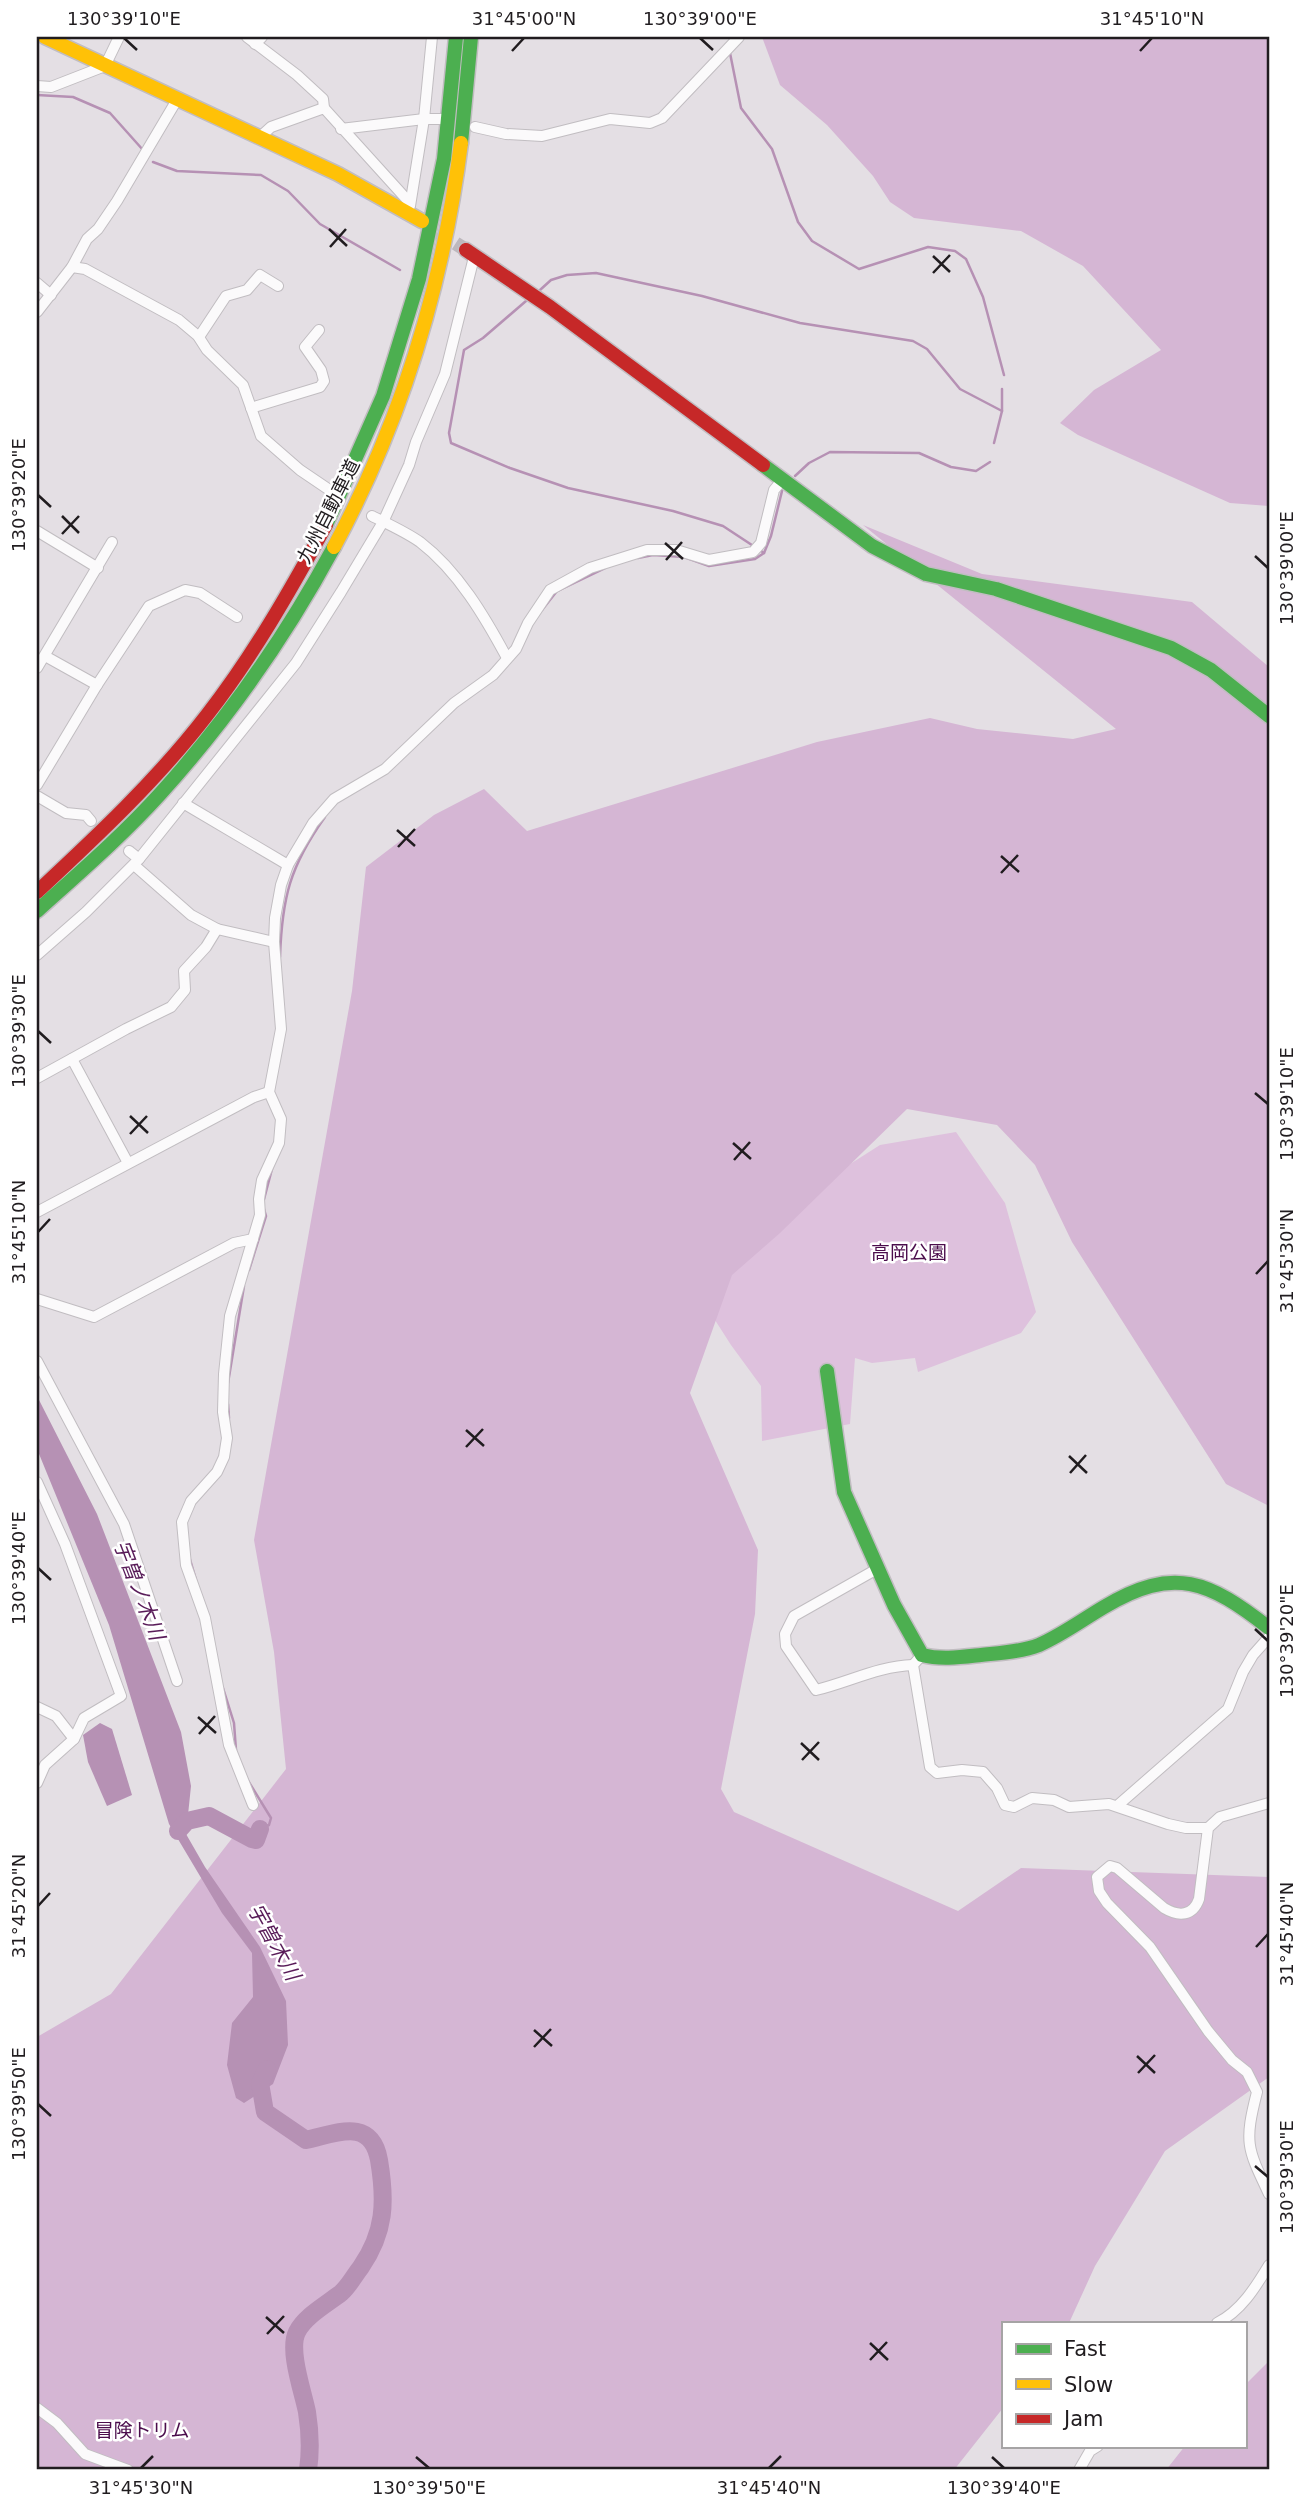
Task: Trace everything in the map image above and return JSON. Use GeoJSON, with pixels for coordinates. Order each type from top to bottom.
{"type":"FeatureCollection","features":[{"type":"Feature","properties":{"kind":"main road"},"geometry":{"type":"LineString","coordinates":[[46,37],[410,208],[422,221]]}},
{"type":"Feature","properties":{"kind":"main road","name":"九州自動車道"},"geometry":{"type":"LineString","coordinates":[[37,892],[110,824],[163,768],[211,709],[255,649],[297,582],[335,509],[374,425],[401,350],[424,268],[438,204],[448,135],[456,37]]}},
{"type":"Feature","properties":{"kind":"main road","name":"九州自動車道"},"geometry":{"type":"LineString","coordinates":[[37,911],[69,885],[121,835],[174,779],[223,718],[303,600],[349,517],[392,418],[415,355],[438,272],[463,137],[471,37]]}},
{"type":"Feature","properties":{"kind":"main road"},"geometry":{"type":"LineString","coordinates":[[470,254],[550,307],[872,546],[926,574],[1033,600],[1171,648],[1208,667],[1269,716]]}},
{"type":"Feature","properties":{"kind":"main road"},"geometry":{"type":"LineString","coordinates":[[827,1371],[844,1493],[877,1569],[917,1650],[918,1660],[1007,1653],[1035,1647],[1067,1631],[1115,1599],[1149,1587],[1174,1582],[1188,1583],[1226,1596],[1269,1628]]}},
{"type":"Feature","properties":{"kind":"street"},"geometry":{"type":"LineString","coordinates":[[37,86],[51,87],[105,66],[119,37]]}},
{"type":"Feature","properties":{"kind":"street"},"geometry":{"type":"LineString","coordinates":[[410,208],[424,119],[432,37]]}},
{"type":"Feature","properties":{"kind":"street"},"geometry":{"type":"LineString","coordinates":[[475,127],[506,134],[542,136],[610,119],[650,124],[662,118],[739,37]]}},
{"type":"Feature","properties":{"kind":"street"},"geometry":{"type":"LineString","coordinates":[[255,39],[323,99],[324,108],[410,208]]}},
{"type":"Feature","properties":{"kind":"street"},"geometry":{"type":"LineString","coordinates":[[37,312],[72,267],[87,239],[98,229],[124,190],[178,98]]}},
{"type":"Feature","properties":{"kind":"street"},"geometry":{"type":"LineString","coordinates":[[260,137],[271,127],[324,108]]}},
{"type":"Feature","properties":{"kind":"street"},"geometry":{"type":"LineString","coordinates":[[341,129],[442,119]]}},
{"type":"Feature","properties":{"kind":"street"},"geometry":{"type":"LineString","coordinates":[[37,955],[137,862],[296,663],[383,522],[401,485],[445,374],[470,254]]}},
{"type":"Feature","properties":{"kind":"street"},"geometry":{"type":"LineString","coordinates":[[72,267],[85,270],[179,320],[243,385],[261,436],[300,470],[331,491]]}},
{"type":"Feature","properties":{"kind":"street"},"geometry":{"type":"LineString","coordinates":[[199,338],[226,296],[247,290],[260,275],[278,286]]}},
{"type":"Feature","properties":{"kind":"street"},"geometry":{"type":"LineString","coordinates":[[37,284],[51,295]]}},
{"type":"Feature","properties":{"kind":"street"},"geometry":{"type":"LineString","coordinates":[[251,408],[320,387],[324,381],[321,370],[305,347],[319,330]]}},
{"type":"Feature","properties":{"kind":"street"},"geometry":{"type":"LineString","coordinates":[[253,1805],[229,1745],[205,1618],[186,1565],[182,1522],[191,1501],[217,1472],[224,1457],[227,1438],[223,1412],[224,1374],[230,1316],[260,1215],[262,1180],[279,1143],[281,1119],[269,1092],[281,1029],[274,942],[275,918],[288,864],[313,823],[334,799],[385,769],[454,703],[493,675],[516,649],[528,623],[550,590],[590,568],[647,550],[676,550],[709,560],[753,552],[761,543],[774,490],[783,479]]}},
{"type":"Feature","properties":{"kind":"street"},"geometry":{"type":"LineString","coordinates":[[372,516],[419,541],[447,567],[486,621],[507,658]]}},
{"type":"Feature","properties":{"kind":"street"},"geometry":{"type":"LineString","coordinates":[[37,531],[97,568]]}},
{"type":"Feature","properties":{"kind":"street"},"geometry":{"type":"LineString","coordinates":[[37,668],[112,542]]}},
{"type":"Feature","properties":{"kind":"street"},"geometry":{"type":"LineString","coordinates":[[37,785],[97,685],[149,606],[185,590],[201,593],[237,617]]}},
{"type":"Feature","properties":{"kind":"street"},"geometry":{"type":"LineString","coordinates":[[45,656],[97,685]]}},
{"type":"Feature","properties":{"kind":"street"},"geometry":{"type":"LineString","coordinates":[[37,796],[66,813],[86,815],[91,821]]}},
{"type":"Feature","properties":{"kind":"street"},"geometry":{"type":"LineString","coordinates":[[183,803],[288,864]]}},
{"type":"Feature","properties":{"kind":"street"},"geometry":{"type":"LineString","coordinates":[[129,851],[191,915],[217,929],[274,942]]}},
{"type":"Feature","properties":{"kind":"street"},"geometry":{"type":"LineString","coordinates":[[37,1078],[172,1007],[185,990],[184,971],[206,947],[217,929]]}},
{"type":"Feature","properties":{"kind":"street"},"geometry":{"type":"LineString","coordinates":[[72,1059],[128,1163]]}},
{"type":"Feature","properties":{"kind":"street"},"geometry":{"type":"LineString","coordinates":[[37,1212],[254,1097],[269,1092]]}},
{"type":"Feature","properties":{"kind":"street"},"geometry":{"type":"LineString","coordinates":[[37,1299],[94,1317],[234,1243],[253,1239]]}},
{"type":"Feature","properties":{"kind":"street"},"geometry":{"type":"LineString","coordinates":[[37,1361],[124,1524],[177,1681]]}},
{"type":"Feature","properties":{"kind":"street"},"geometry":{"type":"LineString","coordinates":[[37,1482],[65,1544],[121,1696],[84,1718],[74,1739],[45,1765],[37,1783]]}},
{"type":"Feature","properties":{"kind":"street"},"geometry":{"type":"LineString","coordinates":[[877,1569],[794,1616],[785,1634],[786,1646],[816,1690],[918,1660],[930,1767],[937,1773],[962,1770],[983,1772],[998,1788],[1005,1805],[1014,1807],[1032,1798],[1054,1801],[1069,1807],[1109,1804],[1177,1826],[1208,1828]]}},
{"type":"Feature","properties":{"kind":"street"},"geometry":{"type":"LineString","coordinates":[[1117,1807],[1228,1709],[1243,1672],[1253,1655],[1269,1637]]}},
{"type":"Feature","properties":{"kind":"street"},"geometry":{"type":"LineString","coordinates":[[37,1707],[56,1716],[74,1739]]}},
{"type":"Feature","properties":{"kind":"street"},"geometry":{"type":"LineString","coordinates":[[1269,1803],[1220,1817],[1208,1828],[1199,1899],[1195,1909],[1189,1912],[1172,1913],[1164,1909],[1117,1868],[1110,1866],[1097,1877],[1099,1891],[1107,1903],[1150,1947],[1208,2031],[1247,2073],[1257,2092],[1248,2128],[1249,2150],[1269,2194]]}},
{"type":"Feature","properties":{"kind":"street"},"geometry":{"type":"LineString","coordinates":[[1219,2322],[1229,2317],[1249,2297],[1269,2265]]}},
{"type":"Feature","properties":{"kind":"street"},"geometry":{"type":"LineString","coordinates":[[37,2408],[57,2423],[85,2454],[128,2470]]}},
{"type":"Feature","properties":{"kind":"street"},"geometry":{"type":"LineString","coordinates":[[1079,2470],[1090,2451],[1095,2448]]}},
{"type":"Feature","properties":{"kind":"green space"},"geometry":{"type":"Polygon","coordinates":[[[762,37],[1269,37],[1269,506],[1230,503],[1078,435],[1060,423],[1094,390],[1161,350],[1083,266],[1021,231],[914,218],[890,202],[873,176],[827,125],[780,85],[762,37]]]}},
{"type":"Feature","properties":{"kind":"green space","name":"冒険トリム"},"geometry":{"type":"Polygon","coordinates":[[[863,525],[982,574],[1192,602],[1269,667],[1269,1506],[1226,1484],[1072,1242],[1035,1165],[997,1125],[907,1109],[780,1233],[732,1275],[690,1393],[758,1550],[755,1614],[721,1789],[734,1812],[958,1911],[1021,1868],[1269,1877],[1269,2077],[1165,2151],[1095,2266],[1069,2322],[1002,2322],[1002,2409],[954,2470],[37,2470],[37,2037],[111,1994],[286,1769],[274,1652],[254,1540],[352,991],[366,867],[434,815],[484,789],[527,831],[817,742],[930,718],[977,729],[1073,739],[1116,729],[863,525]]]}},
{"type":"Feature","properties":{"kind":"green space","name":"高岡公園"},"geometry":{"type":"Polygon","coordinates":[[[956,1132],[1005,1203],[1036,1312],[1021,1333],[918,1372],[915,1358],[872,1363],[855,1358],[850,1424],[762,1441],[761,1386],[697,1292],[811,1189],[880,1145],[956,1132]]]}},
{"type":"Feature","properties":{"kind":"green space"},"geometry":{"type":"Polygon","coordinates":[[[1269,2361],[1269,2470],[1166,2470],[1183,2448],[1246,2448],[1246,2384],[1269,2361]]]}},
{"type":"Feature","properties":{"kind":"shaded area"},"geometry":{"type":"Polygon","coordinates":[[[37,1396],[97,1514],[181,1732],[191,1786],[186,1834],[205,1867],[260,1947],[286,2001],[288,2045],[273,2084],[244,2103],[236,2098],[227,2065],[232,2023],[253,1997],[252,1953],[222,1913],[169,1824],[109,1625],[37,1449],[37,1396]]]}},
{"type":"Feature","properties":{"kind":"shaded area"},"geometry":{"type":"Polygon","coordinates":[[[100,1723],[112,1729],[132,1795],[107,1806],[88,1762],[83,1735],[100,1723]]]}},
{"type":"Feature","properties":{"kind":"waterway"},"geometry":{"type":"LineString","coordinates":[[730,53],[741,108],[772,149],[798,222],[812,241],[859,269],[928,247],[955,251],[966,259],[983,297],[1004,375]]}},
{"type":"Feature","properties":{"kind":"waterway"},"geometry":{"type":"LineString","coordinates":[[37,95],[73,97],[110,113],[143,150]]}},
{"type":"Feature","properties":{"kind":"waterway"},"geometry":{"type":"LineString","coordinates":[[153,162],[177,171],[261,175],[288,191],[320,224],[400,270]]}},
{"type":"Feature","properties":{"kind":"waterway"},"geometry":{"type":"LineString","coordinates":[[540,290],[551,280],[567,275],[596,273],[702,296],[800,323],[913,341],[927,349],[960,389],[1002,411]]}},
{"type":"Feature","properties":{"kind":"waterway"},"geometry":{"type":"LineString","coordinates":[[526,301],[483,338],[464,350],[449,433],[451,443],[510,468],[568,488],[673,511],[723,526],[764,553]]}},
{"type":"Feature","properties":{"kind":"waterway"},"geometry":{"type":"LineString","coordinates":[[994,443],[1002,411],[1002,389]]}},
{"type":"Feature","properties":{"kind":"waterway"},"geometry":{"type":"LineString","coordinates":[[795,476],[809,463],[830,452],[919,453],[951,467],[976,471],[990,462]]}},
{"type":"Feature","properties":{"kind":"waterway"},"geometry":{"type":"LineString","coordinates":[[638,558],[653,555],[684,557],[709,566],[755,559],[764,553],[771,536],[782,491]]}},
{"type":"Feature","properties":{"kind":"waterway"},"geometry":{"type":"LineString","coordinates":[[542,610],[557,591],[605,568]]}},
{"type":"Feature","properties":{"kind":"waterway"},"geometry":{"type":"LineString","coordinates":[[280,957],[283,917],[290,883],[303,851],[325,817]]}},
{"type":"Feature","properties":{"kind":"waterway"},"geometry":{"type":"LineString","coordinates":[[263,1203],[272,1169]]}},
{"type":"Feature","properties":{"kind":"waterway"},"geometry":{"type":"LineString","coordinates":[[249,1270],[266,1216],[264,1209]]}},
{"type":"Feature","properties":{"kind":"waterway"},"geometry":{"type":"LineString","coordinates":[[228,1383],[244,1286]]}},
{"type":"Feature","properties":{"kind":"waterway"},"geometry":{"type":"LineString","coordinates":[[228,1404],[229,1418]]}},
{"type":"Feature","properties":{"kind":"waterway"},"geometry":{"type":"LineString","coordinates":[[189,1556],[196,1580]]}},
{"type":"Feature","properties":{"kind":"waterway"},"geometry":{"type":"LineString","coordinates":[[223,1688],[234,1723],[236,1750]]}},
{"type":"Feature","properties":{"kind":"waterway"},"geometry":{"type":"LineString","coordinates":[[247,1779],[271,1818],[269,1825],[260,1829]]}},
{"type":"Feature","properties":{"kind":"waterway","name":"宇曽ノ木川"},"geometry":{"type":"LineString","coordinates":[[178,1831],[187,1821],[209,1816],[252,1839],[256,1840],[260,1829]]}},
{"type":"Feature","properties":{"kind":"waterway","name":"宇曽木川"},"geometry":{"type":"LineString","coordinates":[[267,2069],[260,2083],[265,2112],[306,2140],[350,2131],[368,2137],[375,2146],[379,2160],[383,2190],[382,2216],[369,2254],[347,2287],[305,2321],[297,2332],[295,2360],[309,2426],[308,2470]]}},
{"type":"Feature","properties":{"kind":"tunnel"},"geometry":{"type":"LineString","coordinates":[[438,232],[466,250]]}},
{"type":"Feature","properties":{"kind":"traffic: fast"},"geometry":{"type":"LineString","coordinates":[[326,525],[383,396],[419,279],[444,159],[456,37]]}},
{"type":"Feature","properties":{"kind":"traffic: fast"},"geometry":{"type":"LineString","coordinates":[[461,143],[471,37]]}},
{"type":"Feature","properties":{"kind":"traffic: fast"},"geometry":{"type":"LineString","coordinates":[[763,465],[872,546],[926,574],[996,589],[1171,648],[1211,670],[1269,716]]}},
{"type":"Feature","properties":{"kind":"traffic: fast"},"geometry":{"type":"LineString","coordinates":[[37,911],[131,825],[185,766],[276,644],[334,547]]}},
{"type":"Feature","properties":{"kind":"traffic: fast"},"geometry":{"type":"LineString","coordinates":[[827,1371],[844,1492],[894,1605],[922,1655],[959,1657],[1010,1652],[1039,1645],[1129,1594],[1151,1586],[1171,1583],[1190,1584],[1209,1590],[1228,1599],[1269,1628]]}},
{"type":"Feature","properties":{"kind":"traffic: slow"},"geometry":{"type":"LineString","coordinates":[[45,37],[338,174],[422,221]]}},
{"type":"Feature","properties":{"kind":"traffic: slow"},"geometry":{"type":"LineString","coordinates":[[334,547],[380,451],[416,351],[443,248],[461,143]]}},
{"type":"Feature","properties":{"kind":"traffic: jam"},"geometry":{"type":"LineString","coordinates":[[466,250],[550,307],[763,465]]}},
{"type":"Feature","properties":{"kind":"traffic: jam"},"geometry":{"type":"LineString","coordinates":[[37,892],[147,785],[207,715],[270,623],[326,525]]}}]}
